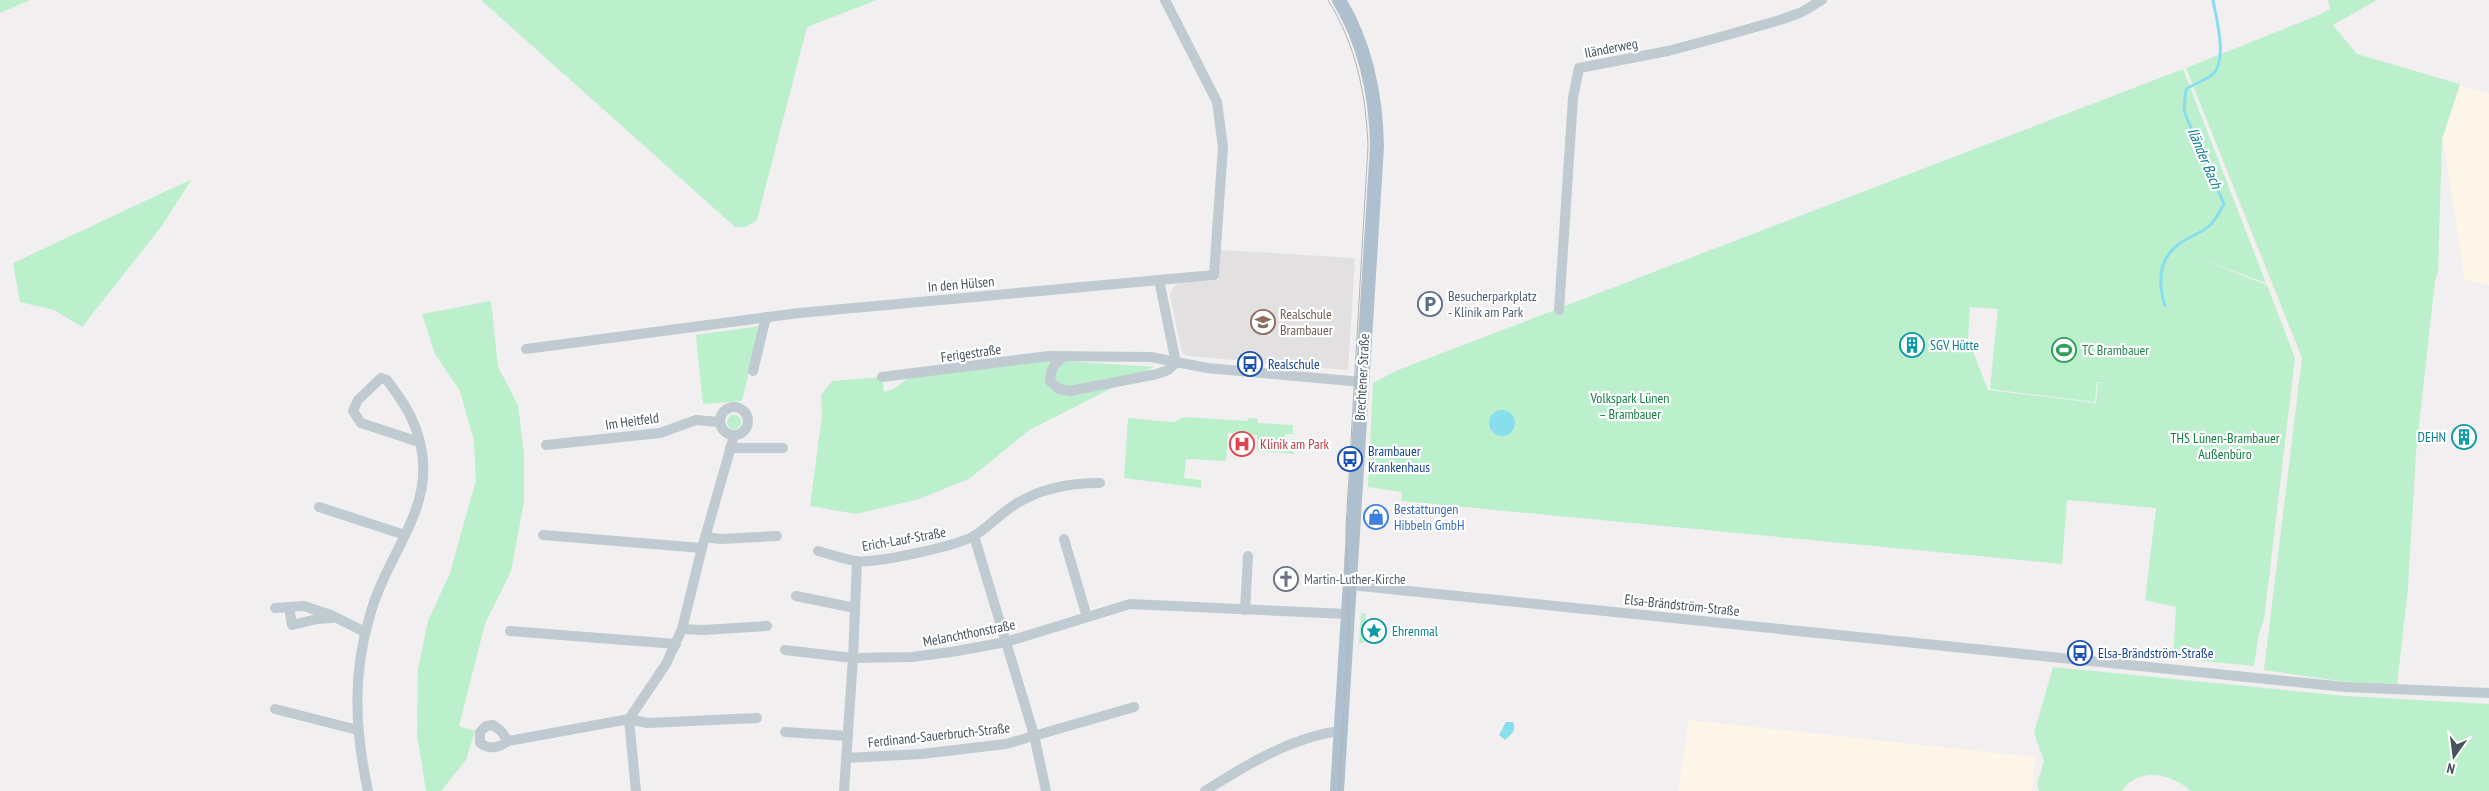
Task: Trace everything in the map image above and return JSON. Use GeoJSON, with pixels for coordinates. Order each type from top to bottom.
{"type":"FeatureCollection","features":[{"type":"Feature","properties":{"kind":"main road","name":"Brechtener Straße"},"geometry":{"type":"LineString","coordinates":[[1337,791],[1376,170],[1376,118],[1366,60],[1352,22],[1339,0]]}},
{"type":"Feature","properties":{"kind":"street","name":"In den Hülsen"},"geometry":{"type":"LineString","coordinates":[[526,348],[766,317],[1214,275],[1223,147],[1217,102],[1165,0]]}},
{"type":"Feature","properties":{"kind":"street","name":"Iländerweg"},"geometry":{"type":"LineString","coordinates":[[1559,310],[1573,98],[1579,68],[1668,51],[1713,39],[1780,20],[1802,12],[1822,0]]}},
{"type":"Feature","properties":{"kind":"street"},"geometry":{"type":"LineString","coordinates":[[1064,356],[1050,370],[1050,380],[1059,389],[1084,389],[1168,370],[1176,363],[1159,280]]}},
{"type":"Feature","properties":{"kind":"street"},"geometry":{"type":"LineString","coordinates":[[753,371],[766,317]]}},
{"type":"Feature","properties":{"kind":"street","name":"Ferigestraße"},"geometry":{"type":"LineString","coordinates":[[882,377],[1049,356],[1064,356],[1151,357],[1207,368],[1362,382]]}},
{"type":"Feature","properties":{"kind":"street"},"geometry":{"type":"LineString","coordinates":[[368,791],[358,730],[356,679],[365,632],[380,588],[420,503],[423,463],[419,442],[410,415],[387,380],[381,378],[358,400],[353,411],[361,422],[419,442]]}},
{"type":"Feature","properties":{"kind":"street"},"geometry":{"type":"LineString","coordinates":[[729,408],[738,408],[745,412],[749,420],[747,429],[740,435],[734,436],[722,430],[720,422],[722,413],[729,408]]}},
{"type":"Feature","properties":{"kind":"street","name":"Im Heitfeld"},"geometry":{"type":"LineString","coordinates":[[546,445],[660,433],[696,420],[720,422]]}},
{"type":"Feature","properties":{"kind":"street"},"geometry":{"type":"LineString","coordinates":[[636,791],[629,719],[666,664],[682,629],[702,548],[734,436]]}},
{"type":"Feature","properties":{"kind":"street"},"geometry":{"type":"LineString","coordinates":[[730,448],[783,448]]}},
{"type":"Feature","properties":{"kind":"street","name":"Erich-Lauf-Straße"},"geometry":{"type":"LineString","coordinates":[[818,551],[857,561],[904,556],[955,544],[974,536],[1012,506],[1051,488],[1078,483],[1100,483]]}},
{"type":"Feature","properties":{"kind":"street"},"geometry":{"type":"LineString","coordinates":[[319,507],[405,535]]}},
{"type":"Feature","properties":{"kind":"street"},"geometry":{"type":"LineString","coordinates":[[543,536],[702,548]]}},
{"type":"Feature","properties":{"kind":"street"},"geometry":{"type":"LineString","coordinates":[[705,537],[721,539],[778,536]]}},
{"type":"Feature","properties":{"kind":"street"},"geometry":{"type":"LineString","coordinates":[[974,536],[1034,735],[1046,791]]}},
{"type":"Feature","properties":{"kind":"street"},"geometry":{"type":"LineString","coordinates":[[1064,539],[1087,617]]}},
{"type":"Feature","properties":{"kind":"street"},"geometry":{"type":"LineString","coordinates":[[1245,610],[1248,556]]}},
{"type":"Feature","properties":{"kind":"street"},"geometry":{"type":"LineString","coordinates":[[844,791],[857,561]]}},
{"type":"Feature","properties":{"kind":"street","name":"Elsa-Brändström-Straße"},"geometry":{"type":"LineString","coordinates":[[1350,585],[2345,688],[2489,693]]}},
{"type":"Feature","properties":{"kind":"street"},"geometry":{"type":"LineString","coordinates":[[796,596],[855,608]]}},
{"type":"Feature","properties":{"kind":"street","name":"Melanchthonstraße"},"geometry":{"type":"LineString","coordinates":[[785,650],[853,658],[912,657],[1006,642],[1130,604],[1347,614]]}},
{"type":"Feature","properties":{"kind":"street"},"geometry":{"type":"LineString","coordinates":[[275,608],[304,606],[336,617],[365,632]]}},
{"type":"Feature","properties":{"kind":"street"},"geometry":{"type":"LineString","coordinates":[[289,607],[292,625],[317,618],[336,617]]}},
{"type":"Feature","properties":{"kind":"street"},"geometry":{"type":"LineString","coordinates":[[682,629],[703,630],[767,626]]}},
{"type":"Feature","properties":{"kind":"street"},"geometry":{"type":"LineString","coordinates":[[510,631],[676,644]]}},
{"type":"Feature","properties":{"kind":"street","name":"Ferdinand-Sauerbruch-Straße"},"geometry":{"type":"LineString","coordinates":[[846,758],[922,754],[1006,744],[1134,707]]}},
{"type":"Feature","properties":{"kind":"street"},"geometry":{"type":"LineString","coordinates":[[275,709],[358,730]]}},
{"type":"Feature","properties":{"kind":"street"},"geometry":{"type":"LineString","coordinates":[[508,741],[629,719],[647,723],[757,718]]}},
{"type":"Feature","properties":{"kind":"street"},"geometry":{"type":"LineString","coordinates":[[1206,791],[1244,767],[1296,743],[1317,734],[1340,731]]}},
{"type":"Feature","properties":{"kind":"street"},"geometry":{"type":"LineString","coordinates":[[785,732],[848,736]]}},
{"type":"Feature","properties":{"kind":"shaded area"},"geometry":{"type":"Polygon","coordinates":[[[2460,85],[2489,94],[2489,285],[2465,280],[2443,139],[2460,85]]]}},
{"type":"Feature","properties":{"kind":"shaded area","name":"Realschule Brambauer"},"geometry":{"type":"Polygon","coordinates":[[[1220,250],[1355,258],[1348,370],[1188,356],[1182,353],[1170,295],[1173,288],[1179,283],[1218,280],[1220,250]]]}},
{"type":"Feature","properties":{"kind":"shaded area"},"geometry":{"type":"Polygon","coordinates":[[[1689,720],[2035,757],[2032,791],[1678,791],[1689,720]]]}},
{"type":"Feature","properties":{"kind":"green space"},"geometry":{"type":"Polygon","coordinates":[[[0,0],[30,0],[0,13],[0,0]]]}},
{"type":"Feature","properties":{"kind":"green space"},"geometry":{"type":"Polygon","coordinates":[[[481,0],[877,0],[807,27],[757,220],[746,227],[735,227],[481,0]]]}},
{"type":"Feature","properties":{"kind":"green space"},"geometry":{"type":"Polygon","coordinates":[[[2328,0],[2377,0],[2333,25],[2357,54],[2460,84],[2442,139],[2438,272],[2435,281],[2416,453],[2408,587],[2397,685],[2347,682],[2264,670],[2302,358],[2186,68],[2321,14],[2330,9],[2328,0]]]}},
{"type":"Feature","properties":{"kind":"green space"},"geometry":{"type":"Polygon","coordinates":[[[2183,69],[2266,283],[2192,256],[2267,285],[2295,358],[2264,620],[2259,633],[2254,666],[2173,658],[2176,607],[2145,600],[2156,508],[2067,500],[2062,564],[1401,501],[1402,492],[1368,487],[1373,383],[1398,370],[2183,69]],[[1970,307],[1968,339],[1988,390],[2096,403],[2098,383],[2106,383],[2097,382],[2095,402],[1990,389],[1998,309],[1970,307]]]}},
{"type":"Feature","properties":{"kind":"green space"},"geometry":{"type":"Polygon","coordinates":[[[192,179],[161,227],[82,327],[54,310],[20,302],[13,263],[192,179]]]}},
{"type":"Feature","properties":{"kind":"green space"},"geometry":{"type":"Polygon","coordinates":[[[491,301],[498,367],[518,405],[524,453],[524,502],[511,571],[485,624],[459,726],[475,731],[466,760],[441,791],[426,791],[417,735],[418,669],[428,621],[450,573],[476,480],[474,441],[460,391],[435,354],[422,314],[491,301]]]}},
{"type":"Feature","properties":{"kind":"green space"},"geometry":{"type":"Polygon","coordinates":[[[760,326],[742,401],[703,404],[696,335],[760,326]]]}},
{"type":"Feature","properties":{"kind":"green space"},"geometry":{"type":"Polygon","coordinates":[[[1051,360],[1154,367],[1031,429],[969,479],[916,500],[856,514],[810,506],[822,416],[821,395],[832,381],[882,377],[884,392],[893,389],[910,377],[1051,360]]]}},
{"type":"Feature","properties":{"kind":"green space"},"geometry":{"type":"Polygon","coordinates":[[[731,415],[737,415],[741,422],[737,429],[731,429],[727,425],[727,419],[731,415]]]}},
{"type":"Feature","properties":{"kind":"green space"},"geometry":{"type":"Polygon","coordinates":[[[1185,417],[1247,421],[1248,418],[1258,419],[1258,423],[1293,425],[1293,434],[1285,434],[1284,445],[1291,446],[1292,439],[1295,439],[1294,454],[1257,451],[1257,435],[1228,433],[1226,461],[1186,459],[1184,478],[1201,480],[1201,488],[1124,478],[1128,418],[1174,422],[1185,417]]]}},
{"type":"Feature","properties":{"kind":"green space"},"geometry":{"type":"Polygon","coordinates":[[[1361,613],[1365,613],[1366,616],[1364,643],[1359,643],[1361,613]]]}},
{"type":"Feature","properties":{"kind":"green space"},"geometry":{"type":"Polygon","coordinates":[[[2053,667],[2345,696],[2489,704],[2489,791],[2191,791],[2174,780],[2155,775],[2137,778],[2122,791],[2039,791],[2037,784],[2044,761],[2034,733],[2053,667]]]}},
{"type":"Feature","properties":{"kind":"water"},"geometry":{"type":"Polygon","coordinates":[[[1502,410],[1511,414],[1515,423],[1511,432],[1502,436],[1493,432],[1489,423],[1493,414],[1502,410]]]}},
{"type":"Feature","properties":{"kind":"water"},"geometry":{"type":"Polygon","coordinates":[[[1506,722],[1513,722],[1514,728],[1513,732],[1505,740],[1499,735],[1506,722]]]}},
{"type":"Feature","properties":{"kind":"waterway","name":"Iländer Bach"},"geometry":{"type":"LineString","coordinates":[[2165,306],[2161,280],[2163,264],[2167,257],[2179,244],[2209,226],[2216,219],[2224,204],[2184,110],[2186,89],[2213,74],[2220,59],[2220,38],[2213,0]]}},
{"type":"Feature","properties":{"kind":"tram line"},"geometry":{"type":"LineString","coordinates":[[1328,0],[1346,34],[1358,70],[1365,108],[1368,146],[1346,528],[1349,627],[1339,791]]}},
{"type":"Feature","properties":{"kind":"place","name":"Besucherparkplatz - Klinik am Park"},"geometry":{"type":"Point","coordinates":[1430,304]}},
{"type":"Feature","properties":{"kind":"place","name":"Realschule Brambauer"},"geometry":{"type":"Point","coordinates":[1263,322]}},
{"type":"Feature","properties":{"kind":"place","name":"SGV Hütte"},"geometry":{"type":"Point","coordinates":[1912,345]}},
{"type":"Feature","properties":{"kind":"place","name":"TC Brambauer"},"geometry":{"type":"Point","coordinates":[2064,350]}},
{"type":"Feature","properties":{"kind":"place","name":"Realschule"},"geometry":{"type":"Point","coordinates":[1250,364]}},
{"type":"Feature","properties":{"kind":"place","name":"DEHN"},"geometry":{"type":"Point","coordinates":[2464,437]}},
{"type":"Feature","properties":{"kind":"place","name":"Klinik am Park"},"geometry":{"type":"Point","coordinates":[1242,444]}},
{"type":"Feature","properties":{"kind":"place","name":"Brambauer Krankenhaus"},"geometry":{"type":"Point","coordinates":[1350,459]}},
{"type":"Feature","properties":{"kind":"place","name":"Bestattungen Hibbeln GmbH"},"geometry":{"type":"Point","coordinates":[1376,517]}},
{"type":"Feature","properties":{"kind":"place","name":"Martin-Luther-Kirche"},"geometry":{"type":"Point","coordinates":[1286,579]}},
{"type":"Feature","properties":{"kind":"place","name":"Ehrenmal"},"geometry":{"type":"Point","coordinates":[1374,631]}},
{"type":"Feature","properties":{"kind":"place","name":"Elsa-Brändström-Straße"},"geometry":{"type":"Point","coordinates":[2080,653]}},
{"type":"Feature","properties":{"kind":"park label","name":"Volkspark Lünen – Brambauer"},"geometry":{"type":"Point","coordinates":[1630,406]}},
{"type":"Feature","properties":{"kind":"park label","name":"THS Lünen-Brambauer Außenbüro"},"geometry":{"type":"Point","coordinates":[2225,446]}}]}
